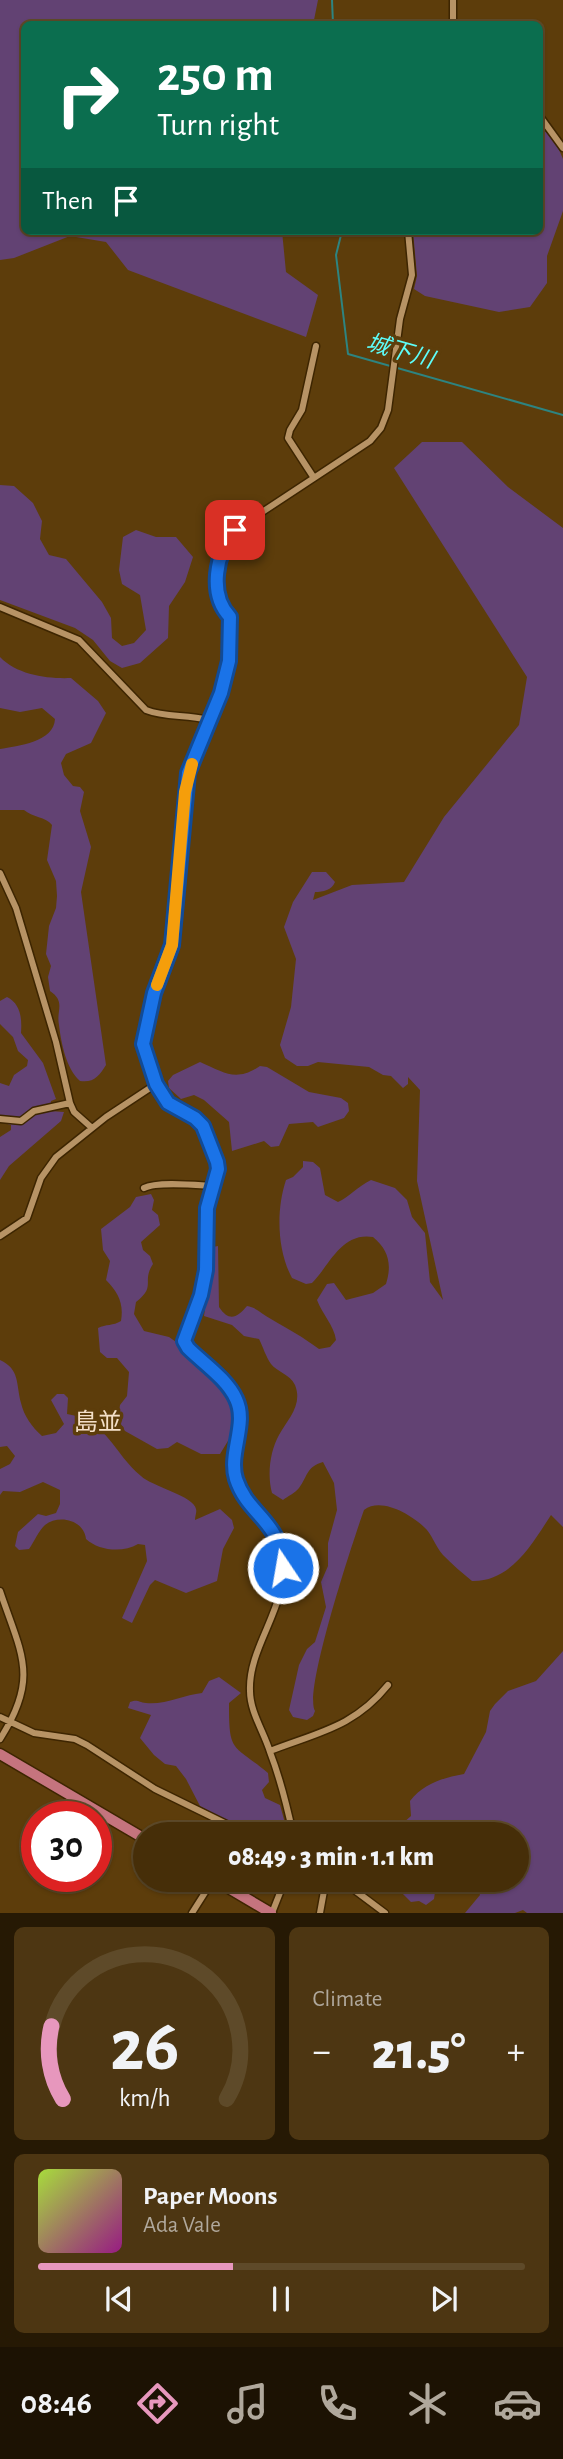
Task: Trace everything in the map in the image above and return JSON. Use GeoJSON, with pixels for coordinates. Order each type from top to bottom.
{"type":"FeatureCollection","features":[{"type":"Feature","properties":{"kind":"highway"},"geometry":{"type":"LineString","coordinates":[[0,1754],[133,1832]]}},
{"type":"Feature","properties":{"kind":"highway"},"geometry":{"type":"LineString","coordinates":[[235,1892],[271,1913]]}},
{"type":"Feature","properties":{"kind":"street"},"geometry":{"type":"LineString","coordinates":[[453,0],[453,21]]}},
{"type":"Feature","properties":{"kind":"street"},"geometry":{"type":"LineString","coordinates":[[543,121],[563,148]]}},
{"type":"Feature","properties":{"kind":"street"},"geometry":{"type":"LineString","coordinates":[[290,1822],[270,1751],[249,1692],[258,1657],[281,1595],[281,1549],[272,1528],[245,1496],[236,1479],[234,1462],[240,1418],[238,1403],[231,1390],[188,1348],[184,1337],[201,1295],[206,1270],[207,1208],[217,1162],[206,1130],[195,1118],[168,1103],[156,1084],[145,1053],[144,1034],[154,993],[172,945],[188,773],[221,693],[230,648],[230,617],[220,607],[217,571],[222,549],[235,530],[377,434],[388,410],[400,319],[412,275],[408,235]]}},
{"type":"Feature","properties":{"kind":"street"},"geometry":{"type":"LineString","coordinates":[[314,478],[288,438],[302,410],[316,346]]}},
{"type":"Feature","properties":{"kind":"street"},"geometry":{"type":"LineString","coordinates":[[0,607],[79,639],[146,710],[159,715],[196,716],[208,720]]}},
{"type":"Feature","properties":{"kind":"street"},"geometry":{"type":"LineString","coordinates":[[0,873],[16,908],[56,1042],[69,1103],[74,1112],[92,1128]]}},
{"type":"Feature","properties":{"kind":"street"},"geometry":{"type":"LineString","coordinates":[[0,1236],[27,1218],[46,1169],[92,1128],[156,1084]]}},
{"type":"Feature","properties":{"kind":"street"},"geometry":{"type":"LineString","coordinates":[[0,1119],[21,1121],[34,1111],[69,1103]]}},
{"type":"Feature","properties":{"kind":"street"},"geometry":{"type":"LineString","coordinates":[[144,1188],[156,1183],[213,1186]]}},
{"type":"Feature","properties":{"kind":"street"},"geometry":{"type":"LineString","coordinates":[[0,1591],[25,1669],[19,1706],[0,1739]]}},
{"type":"Feature","properties":{"kind":"street"},"geometry":{"type":"LineString","coordinates":[[270,1751],[348,1721],[365,1711],[388,1685]]}},
{"type":"Feature","properties":{"kind":"street"},"geometry":{"type":"LineString","coordinates":[[0,1717],[34,1734],[75,1739],[155,1789],[222,1822]]}},
{"type":"Feature","properties":{"kind":"street"},"geometry":{"type":"LineString","coordinates":[[192,1913],[206,1892]]}},
{"type":"Feature","properties":{"kind":"street"},"geometry":{"type":"LineString","coordinates":[[271,1913],[280,1892]]}},
{"type":"Feature","properties":{"kind":"street"},"geometry":{"type":"LineString","coordinates":[[320,1913],[324,1892]]}},
{"type":"Feature","properties":{"kind":"street"},"geometry":{"type":"LineString","coordinates":[[357,1892],[385,1913]]}},
{"type":"Feature","properties":{"kind":"shaded area"},"geometry":{"type":"Polygon","coordinates":[[[0,0],[318,0],[313,21],[21,21],[21,235],[282,235],[286,272],[318,295],[306,337],[128,270],[106,242],[70,236],[14,258],[0,260],[0,0]]]}},
{"type":"Feature","properties":{"kind":"shaded area"},"geometry":{"type":"Polygon","coordinates":[[[543,129],[557,145],[563,159],[563,211],[547,256],[547,283],[530,307],[499,312],[425,296],[414,289],[417,276],[413,235],[543,235],[543,129]]]}},
{"type":"Feature","properties":{"kind":"shaded area"},"geometry":{"type":"Polygon","coordinates":[[[422,442],[462,442],[508,487],[563,528],[563,1527],[551,1515],[528,1549],[509,1568],[486,1580],[472,1581],[443,1555],[427,1530],[411,1517],[387,1506],[371,1506],[364,1510],[323,1646],[313,1698],[315,1711],[307,1720],[293,1717],[289,1710],[299,1665],[307,1649],[315,1642],[326,1607],[321,1582],[328,1566],[328,1543],[337,1510],[334,1483],[323,1462],[310,1469],[299,1488],[283,1500],[272,1493],[272,1456],[276,1441],[296,1405],[295,1385],[271,1364],[259,1339],[244,1336],[232,1325],[204,1316],[213,1247],[218,1246],[219,1307],[223,1312],[233,1317],[247,1306],[253,1308],[319,1349],[330,1347],[336,1340],[317,1300],[327,1284],[334,1283],[346,1300],[373,1293],[386,1284],[388,1258],[383,1247],[373,1237],[362,1237],[344,1245],[312,1283],[306,1284],[292,1278],[281,1243],[281,1204],[286,1180],[303,1167],[303,1161],[313,1162],[320,1168],[325,1195],[338,1202],[371,1180],[395,1188],[407,1200],[412,1217],[425,1233],[430,1282],[443,1300],[417,1181],[420,1090],[408,1077],[408,1084],[403,1088],[391,1076],[383,1075],[369,1067],[318,1062],[297,1066],[285,1058],[280,1045],[291,1007],[296,959],[284,927],[293,902],[312,872],[326,872],[335,882],[327,890],[315,892],[313,900],[352,885],[404,882],[444,817],[519,725],[527,677],[394,468],[422,442]]]}},
{"type":"Feature","properties":{"kind":"shaded area"},"geometry":{"type":"Polygon","coordinates":[[[0,485],[14,486],[33,503],[42,521],[40,539],[49,555],[66,559],[102,602],[111,618],[112,638],[122,646],[134,643],[146,630],[140,595],[122,584],[119,570],[123,537],[136,530],[156,537],[176,537],[193,557],[185,582],[169,606],[168,638],[140,663],[122,668],[110,661],[93,640],[75,628],[0,600],[0,485]]]}},
{"type":"Feature","properties":{"kind":"shaded area"},"geometry":{"type":"Polygon","coordinates":[[[0,657],[15,668],[33,675],[71,678],[98,701],[106,713],[91,743],[66,754],[61,763],[64,775],[73,786],[80,787],[84,792],[80,811],[91,847],[81,892],[106,1065],[89,1081],[80,1081],[68,1062],[58,1020],[58,999],[50,991],[48,977],[51,966],[46,954],[49,926],[56,908],[57,896],[56,881],[47,860],[52,825],[24,810],[0,810],[0,749],[42,738],[49,733],[55,719],[42,708],[20,712],[0,708],[0,657]]]}},
{"type":"Feature","properties":{"kind":"shaded area"},"geometry":{"type":"Polygon","coordinates":[[[7,997],[18,1008],[21,1033],[43,1063],[56,1099],[51,1101],[50,1111],[64,1112],[61,1121],[9,1166],[0,1180],[0,1137],[11,1130],[11,1125],[0,1122],[0,1083],[9,1086],[14,1075],[27,1066],[28,1060],[18,1051],[13,1037],[0,1024],[0,1001],[7,997]]]}},
{"type":"Feature","properties":{"kind":"shaded area"},"geometry":{"type":"Polygon","coordinates":[[[200,1062],[237,1075],[260,1066],[267,1067],[309,1092],[341,1098],[348,1103],[349,1111],[344,1118],[318,1127],[313,1122],[289,1124],[279,1146],[271,1147],[264,1141],[232,1151],[229,1122],[204,1100],[194,1095],[181,1099],[169,1088],[168,1081],[173,1075],[200,1062]]]}},
{"type":"Feature","properties":{"kind":"shaded area"},"geometry":{"type":"Polygon","coordinates":[[[151,1194],[154,1200],[152,1210],[158,1215],[160,1225],[141,1242],[153,1264],[148,1275],[146,1292],[136,1302],[134,1314],[144,1331],[169,1337],[179,1344],[189,1358],[228,1397],[234,1420],[231,1436],[220,1454],[201,1454],[177,1442],[168,1448],[157,1449],[125,1431],[118,1419],[120,1405],[127,1396],[129,1372],[117,1358],[107,1358],[100,1352],[98,1328],[121,1321],[122,1315],[119,1298],[106,1280],[110,1261],[103,1250],[101,1229],[130,1207],[136,1197],[151,1194]]]}},
{"type":"Feature","properties":{"kind":"shaded area"},"geometry":{"type":"Polygon","coordinates":[[[0,1360],[14,1373],[24,1412],[42,1436],[56,1433],[64,1424],[51,1400],[57,1394],[64,1394],[68,1398],[67,1414],[81,1417],[101,1430],[146,1480],[180,1495],[193,1504],[196,1510],[195,1520],[220,1509],[232,1520],[234,1528],[223,1549],[217,1581],[186,1593],[155,1580],[132,1623],[122,1618],[147,1561],[145,1545],[138,1544],[118,1550],[104,1548],[86,1539],[81,1527],[76,1523],[57,1520],[45,1525],[29,1549],[19,1550],[15,1546],[18,1532],[38,1514],[46,1516],[56,1513],[60,1504],[60,1490],[43,1482],[20,1492],[3,1491],[0,1495],[0,1469],[10,1464],[15,1456],[7,1446],[0,1447],[0,1360]]]}},
{"type":"Feature","properties":{"kind":"shaded area"},"geometry":{"type":"Polygon","coordinates":[[[563,1651],[563,1913],[527,1913],[523,1910],[515,1913],[465,1913],[480,1895],[479,1892],[529,1892],[529,1822],[404,1822],[411,1816],[410,1801],[428,1786],[464,1774],[486,1732],[490,1711],[495,1704],[508,1691],[536,1681],[563,1651]]]}},
{"type":"Feature","properties":{"kind":"shaded area"},"geometry":{"type":"Polygon","coordinates":[[[219,1677],[241,1693],[229,1703],[232,1740],[240,1751],[268,1773],[269,1782],[262,1790],[265,1798],[280,1805],[285,1822],[229,1822],[200,1806],[176,1766],[165,1764],[140,1738],[151,1715],[128,1708],[130,1702],[160,1703],[202,1693],[209,1681],[219,1677]]]}},
{"type":"Feature","properties":{"kind":"shaded area"},"geometry":{"type":"Polygon","coordinates":[[[401,1892],[435,1892],[434,1899],[426,1905],[419,1901],[411,1902],[401,1892]]]}},
{"type":"Feature","properties":{"kind":"waterway","name":"城下川"},"geometry":{"type":"LineString","coordinates":[[332,0],[333,21]]}},
{"type":"Feature","properties":{"kind":"waterway","name":"城下川"},"geometry":{"type":"LineString","coordinates":[[341,235],[336,255],[348,354],[563,415]]}},
{"type":"Feature","properties":{"kind":"slow traffic"},"geometry":{"type":"LineString","coordinates":[[157,985],[172,945],[185,792],[192,764]]}},
{"type":"Feature","properties":{"kind":"district","name":"島並"},"geometry":{"type":"Point","coordinates":[98,1423]}},
{"type":"Feature","properties":{"kind":"route"},"geometry":{"type":"LineString","coordinates":[[235,530],[222,549],[217,571],[220,607],[230,617],[229,661],[221,693],[188,773],[172,945],[154,993],[143,1044],[156,1084],[168,1103],[199,1122],[206,1130],[215,1153],[218,1169],[207,1208],[206,1270],[201,1295],[184,1341],[231,1390],[238,1403],[240,1418],[234,1462],[236,1479],[245,1496],[275,1532],[283,1558],[283,1568]]}}]}
